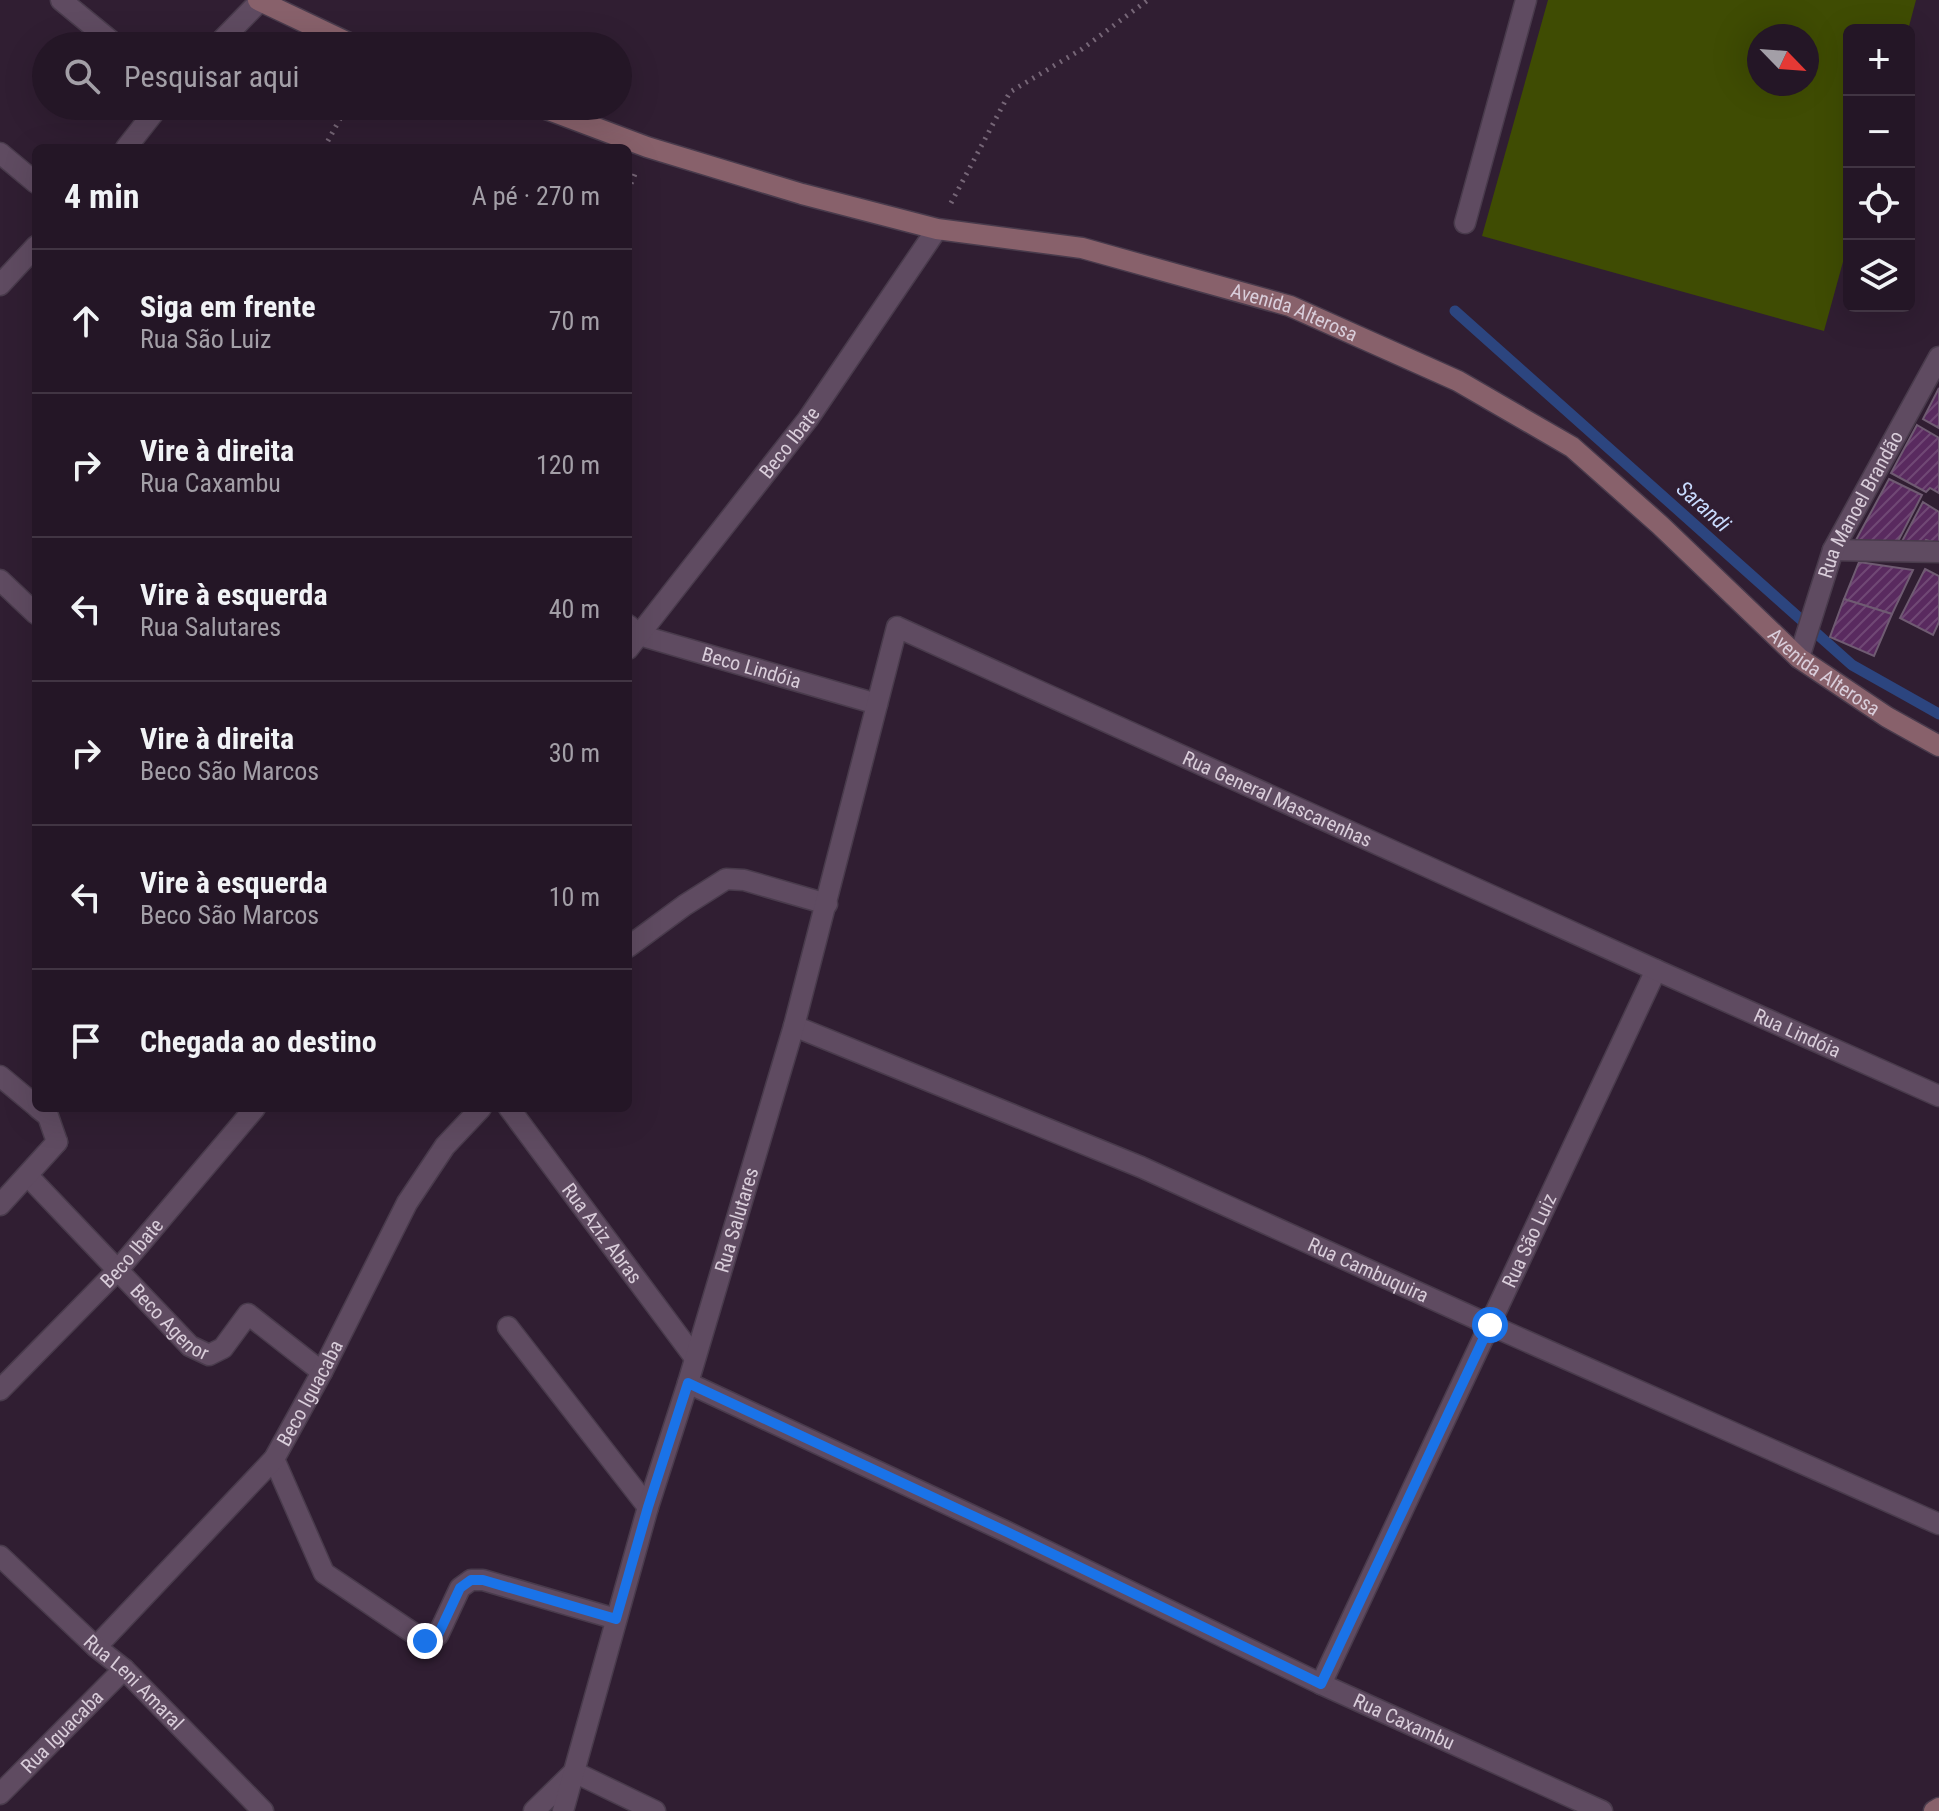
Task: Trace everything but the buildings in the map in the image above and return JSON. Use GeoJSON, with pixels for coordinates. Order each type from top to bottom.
{"type":"FeatureCollection","features":[{"type":"Feature","properties":{"kind":"street"},"geometry":{"type":"LineString","coordinates":[[61,0],[100,32]]}},
{"type":"Feature","properties":{"kind":"street"},"geometry":{"type":"LineString","coordinates":[[1465,223],[1526,0]]}},
{"type":"Feature","properties":{"kind":"street"},"geometry":{"type":"LineString","coordinates":[[230,32],[260,1],[325,32]]}},
{"type":"Feature","properties":{"kind":"street"},"geometry":{"type":"LineString","coordinates":[[129,144],[148,120]]}},
{"type":"Feature","properties":{"kind":"street","name":"Avenida Alterosa"},"geometry":{"type":"LineString","coordinates":[[575,120],[647,147],[802,194],[937,229],[1082,248],[1290,306],[1458,381],[1572,447],[1660,525],[1799,658],[1887,717],[1939,746]]}},
{"type":"Feature","properties":{"kind":"street"},"geometry":{"type":"LineString","coordinates":[[0,153],[32,180]]}},
{"type":"Feature","properties":{"kind":"street","name":"Beco Ibate"},"geometry":{"type":"LineString","coordinates":[[632,636],[808,419],[937,229]]}},
{"type":"Feature","properties":{"kind":"street"},"geometry":{"type":"LineString","coordinates":[[0,285],[32,250]]}},
{"type":"Feature","properties":{"kind":"street","name":"Rua Manoel Brandão"},"geometry":{"type":"LineString","coordinates":[[1799,658],[1833,550],[1939,357]]}},
{"type":"Feature","properties":{"kind":"street"},"geometry":{"type":"LineString","coordinates":[[1833,550],[1939,552]]}},
{"type":"Feature","properties":{"kind":"street"},"geometry":{"type":"LineString","coordinates":[[0,580],[32,610]]}},
{"type":"Feature","properties":{"kind":"street","name":"Rua Salutares"},"geometry":{"type":"LineString","coordinates":[[563,1811],[648,1507],[794,1026],[897,627]]}},
{"type":"Feature","properties":{"kind":"street","name":"Rua General Mascarenhas"},"geometry":{"type":"LineString","coordinates":[[897,627],[1656,970]]}},
{"type":"Feature","properties":{"kind":"street","name":"Beco Lindóia"},"geometry":{"type":"LineString","coordinates":[[632,636],[877,704]]}},
{"type":"Feature","properties":{"kind":"street"},"geometry":{"type":"LineString","coordinates":[[632,944],[726,879],[744,880],[827,904]]}},
{"type":"Feature","properties":{"kind":"street","name":"Rua Lindóia"},"geometry":{"type":"LineString","coordinates":[[1656,970],[1939,1096]]}},
{"type":"Feature","properties":{"kind":"street","name":"Rua São Luiz"},"geometry":{"type":"LineString","coordinates":[[1321,1684],[1656,970]]}},
{"type":"Feature","properties":{"kind":"street","name":"Rua Cambuquira"},"geometry":{"type":"LineString","coordinates":[[794,1026],[1141,1167],[1939,1524]]}},
{"type":"Feature","properties":{"kind":"street"},"geometry":{"type":"LineString","coordinates":[[0,1076],[32,1103]]}},
{"type":"Feature","properties":{"kind":"street"},"geometry":{"type":"LineString","coordinates":[[0,1205],[57,1142],[48,1116],[43,1112]]}},
{"type":"Feature","properties":{"kind":"street","name":"Beco Ibate"},"geometry":{"type":"LineString","coordinates":[[0,1390],[117,1271],[252,1112]]}},
{"type":"Feature","properties":{"kind":"street","name":"Beco Iguacaba"},"geometry":{"type":"LineString","coordinates":[[96,1647],[274,1459],[322,1372],[407,1203],[445,1146],[477,1112]]}},
{"type":"Feature","properties":{"kind":"street","name":"Rua Aziz Abras"},"geometry":{"type":"LineString","coordinates":[[512,1112],[695,1358]]}},
{"type":"Feature","properties":{"kind":"street","name":"Beco Agenor"},"geometry":{"type":"LineString","coordinates":[[28,1176],[190,1346],[209,1355],[223,1348],[248,1314],[322,1372]]}},
{"type":"Feature","properties":{"kind":"street"},"geometry":{"type":"LineString","coordinates":[[508,1327],[648,1507]]}},
{"type":"Feature","properties":{"kind":"street","name":"Rua Caxambu"},"geometry":{"type":"LineString","coordinates":[[688,1383],[1005,1531],[1321,1684],[1602,1811]]}},
{"type":"Feature","properties":{"kind":"street"},"geometry":{"type":"LineString","coordinates":[[274,1459],[324,1573],[425,1641],[438,1635],[460,1588],[471,1580],[483,1580],[616,1619]]}},
{"type":"Feature","properties":{"kind":"street","name":"Rua Leni Amaral"},"geometry":{"type":"LineString","coordinates":[[0,1556],[96,1647],[124,1669],[263,1811]]}},
{"type":"Feature","properties":{"kind":"street","name":"Rua Iguacaba"},"geometry":{"type":"LineString","coordinates":[[0,1794],[124,1669]]}},
{"type":"Feature","properties":{"kind":"street"},"geometry":{"type":"LineString","coordinates":[[534,1811],[574,1772],[655,1811]]}},
{"type":"Feature","properties":{"kind":"path"},"geometry":{"type":"LineString","coordinates":[[937,229],[1010,92],[1082,49],[1148,0]]}},
{"type":"Feature","properties":{"kind":"path"},"geometry":{"type":"LineString","coordinates":[[326,144],[339,120]]}},
{"type":"Feature","properties":{"kind":"green space"},"geometry":{"type":"Polygon","coordinates":[[[1548,0],[1916,0],[1910,24],[1843,24],[1843,262],[1824,331],[1482,236],[1548,0]]]}},
{"type":"Feature","properties":{"kind":"waterway","name":"Sarandi"},"geometry":{"type":"LineString","coordinates":[[1455,311],[1852,665],[1939,714]]}},
{"type":"Feature","properties":{"kind":"route"},"geometry":{"type":"LineString","coordinates":[[425,1641],[438,1635],[460,1588],[471,1580],[483,1580],[616,1619],[688,1383],[1005,1531],[1321,1684],[1490,1325]]}}]}
